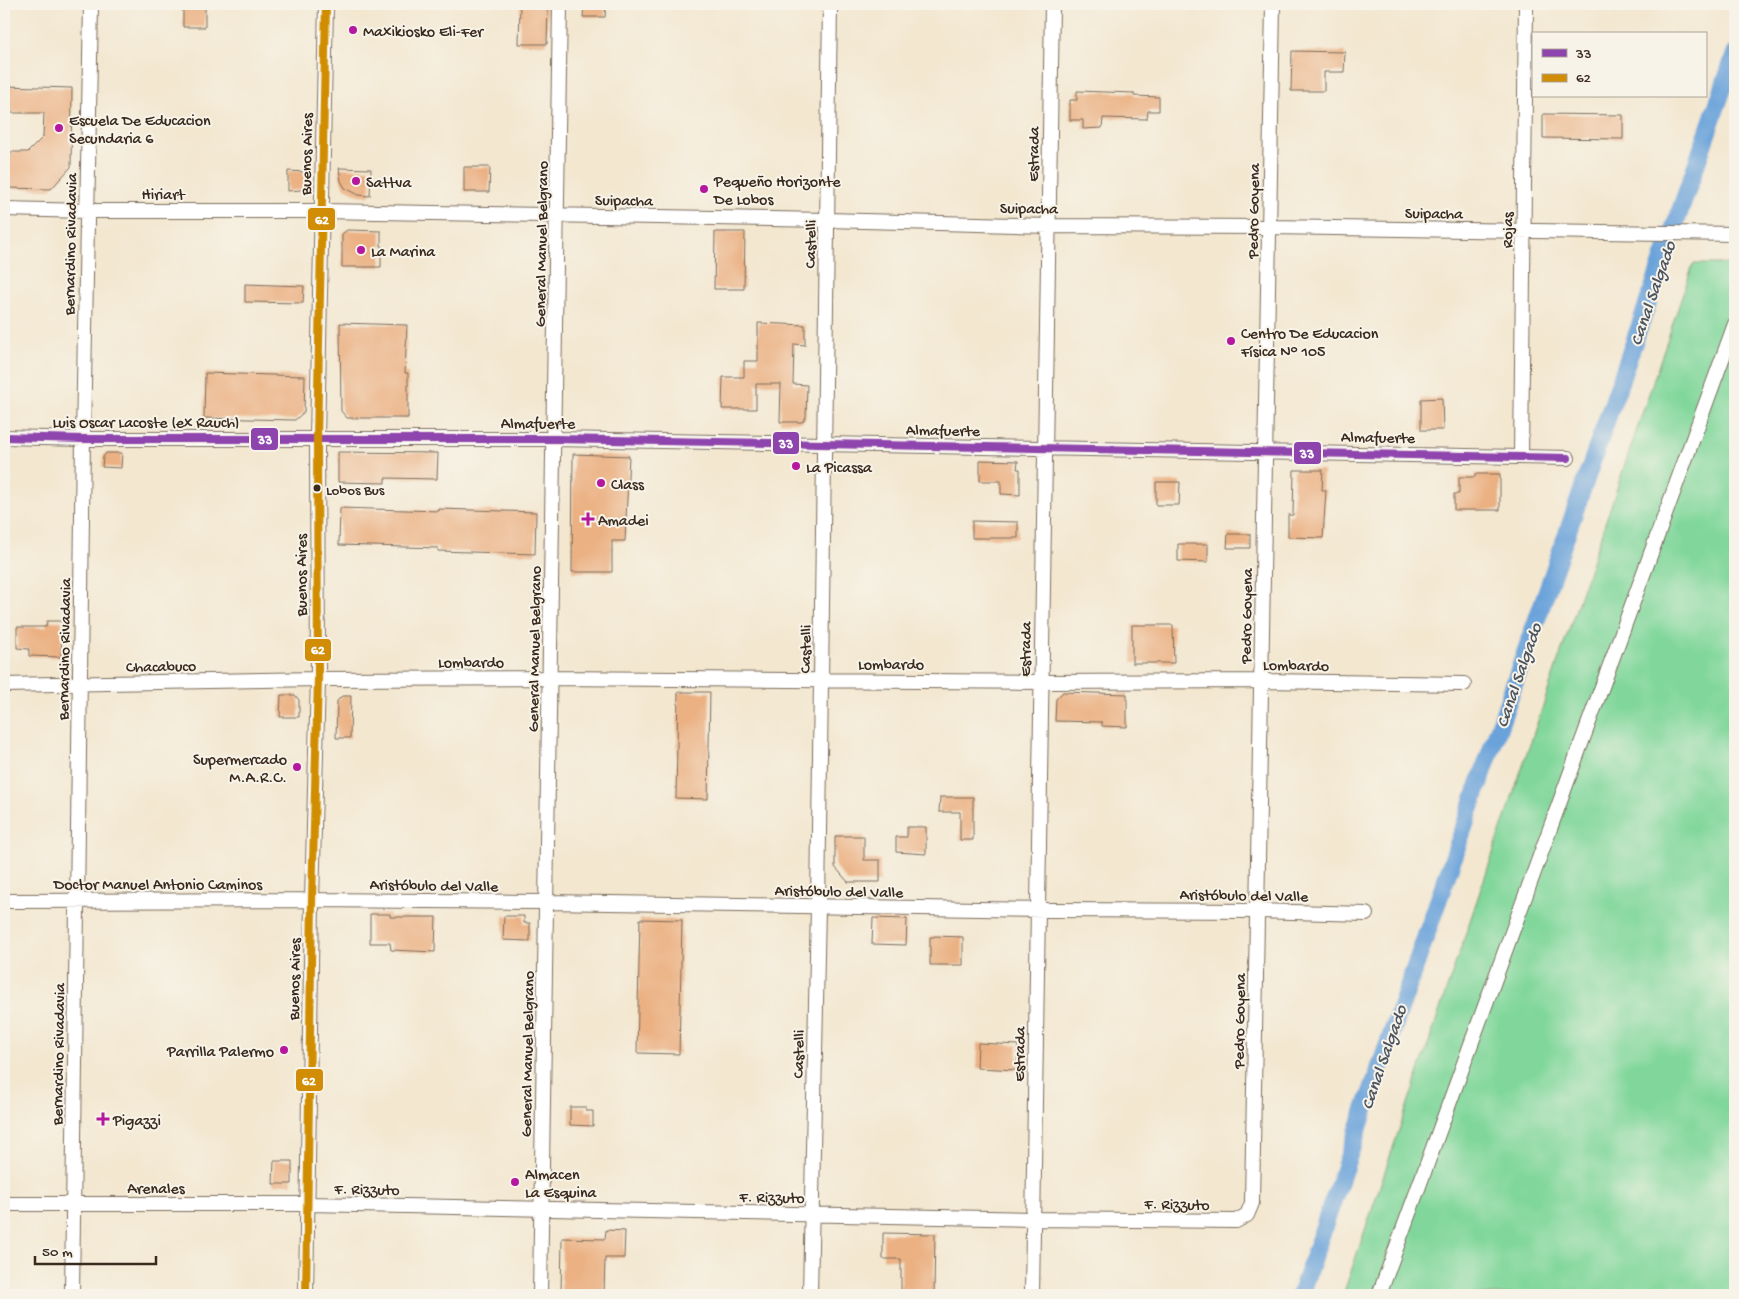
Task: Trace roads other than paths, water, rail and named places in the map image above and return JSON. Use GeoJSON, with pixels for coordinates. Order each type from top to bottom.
{"type":"FeatureCollection","features":[{"type":"Feature","properties":{"kind":"street","name":"Bernardino Rivadavia"},"geometry":{"type":"LineString","coordinates":[[72,1295],[86,211],[92,4]]}},
{"type":"Feature","properties":{"kind":"street","name":"Buenos Aires"},"geometry":{"type":"LineString","coordinates":[[306,1295],[312,900],[318,679],[317,439],[326,4]]}},
{"type":"Feature","properties":{"kind":"street","name":"General Manuel Belgrano"},"geometry":{"type":"LineString","coordinates":[[540,1295],[560,4]]}},
{"type":"Feature","properties":{"kind":"street","name":"Castelli"},"geometry":{"type":"LineString","coordinates":[[810,1295],[818,907],[830,4]]}},
{"type":"Feature","properties":{"kind":"street","name":"Estrada"},"geometry":{"type":"LineString","coordinates":[[1032,1295],[1052,4]]}},
{"type":"Feature","properties":{"kind":"street","name":"Pedro Goyena"},"geometry":{"type":"LineString","coordinates":[[1236,1221],[1247,1215],[1252,1203],[1273,4]]}},
{"type":"Feature","properties":{"kind":"street","name":"Rojas"},"geometry":{"type":"LineString","coordinates":[[1521,457],[1526,4]]}},
{"type":"Feature","properties":{"kind":"street","name":"Hiriart"},"geometry":{"type":"LineString","coordinates":[[4,210],[322,211]]}},
{"type":"Feature","properties":{"kind":"street","name":"Suipacha"},"geometry":{"type":"LineString","coordinates":[[322,211],[1049,226],[1269,227],[1735,234]]}},
{"type":"Feature","properties":{"kind":"street"},"geometry":{"type":"LineString","coordinates":[[1379,1295],[1735,324]]}},
{"type":"Feature","properties":{"kind":"street","name":"Luis Oscar Lacoste (ex Rauch)"},"geometry":{"type":"LineString","coordinates":[[4,437],[317,439]]}},
{"type":"Feature","properties":{"kind":"street","name":"Almafuerte"},"geometry":{"type":"LineString","coordinates":[[317,439],[554,439],[1568,458]]}},
{"type":"Feature","properties":{"kind":"street","name":"Lombardo"},"geometry":{"type":"LineString","coordinates":[[318,679],[550,678],[1041,682],[1262,680],[1464,684]]}},
{"type":"Feature","properties":{"kind":"street","name":"Chacabuco"},"geometry":{"type":"LineString","coordinates":[[4,686],[318,679]]}},
{"type":"Feature","properties":{"kind":"street","name":"Aristóbulo del Valle"},"geometry":{"type":"LineString","coordinates":[[312,900],[1038,910],[1258,911],[1366,914]]}},
{"type":"Feature","properties":{"kind":"street","name":"Doctor Manuel Antonio Caminos"},"geometry":{"type":"LineString","coordinates":[[4,901],[312,900]]}},
{"type":"Feature","properties":{"kind":"street","name":"Arenales"},"geometry":{"type":"LineString","coordinates":[[4,1204],[308,1204]]}},
{"type":"Feature","properties":{"kind":"street","name":"F. Rizzuto"},"geometry":{"type":"LineString","coordinates":[[308,1204],[1033,1219],[1236,1221]]}},
{"type":"Feature","properties":{"kind":"waterway","name":"Canal Salgado"},"geometry":{"type":"LineString","coordinates":[[1300,1295],[1735,54]]}},
{"type":"Feature","properties":{"kind":"place","name":"Maxikiosko Eli-Fer"},"geometry":{"type":"Point","coordinates":[353,30]}},
{"type":"Feature","properties":{"kind":"place","name":"Escuela De Educacion Secundaria 6"},"geometry":{"type":"Point","coordinates":[59,128]}},
{"type":"Feature","properties":{"kind":"place","name":"Sattva"},"geometry":{"type":"Point","coordinates":[356,181]}},
{"type":"Feature","properties":{"kind":"place","name":"Pequeño Horizonte De Lobos"},"geometry":{"type":"Point","coordinates":[704,189]}},
{"type":"Feature","properties":{"kind":"place","name":"La Marina"},"geometry":{"type":"Point","coordinates":[361,250]}},
{"type":"Feature","properties":{"kind":"place","name":"Centro De Educacion Física N° 105"},"geometry":{"type":"Point","coordinates":[1231,341]}},
{"type":"Feature","properties":{"kind":"place","name":"La Picassa"},"geometry":{"type":"Point","coordinates":[796,466]}},
{"type":"Feature","properties":{"kind":"place","name":"Class"},"geometry":{"type":"Point","coordinates":[601,483]}},
{"type":"Feature","properties":{"kind":"place","name":"Lobos Bus"},"geometry":{"type":"Point","coordinates":[317,488]}},
{"type":"Feature","properties":{"kind":"place","name":"Amadei"},"geometry":{"type":"Point","coordinates":[588,519]}},
{"type":"Feature","properties":{"kind":"place","name":"Supermercado M.A.R.C."},"geometry":{"type":"Point","coordinates":[297,767]}},
{"type":"Feature","properties":{"kind":"place","name":"Parrilla Palermo"},"geometry":{"type":"Point","coordinates":[284,1050]}},
{"type":"Feature","properties":{"kind":"place","name":"Pigazzi"},"geometry":{"type":"Point","coordinates":[103,1119]}},
{"type":"Feature","properties":{"kind":"place","name":"Almacen La Esquina"},"geometry":{"type":"Point","coordinates":[515,1182]}}]}
